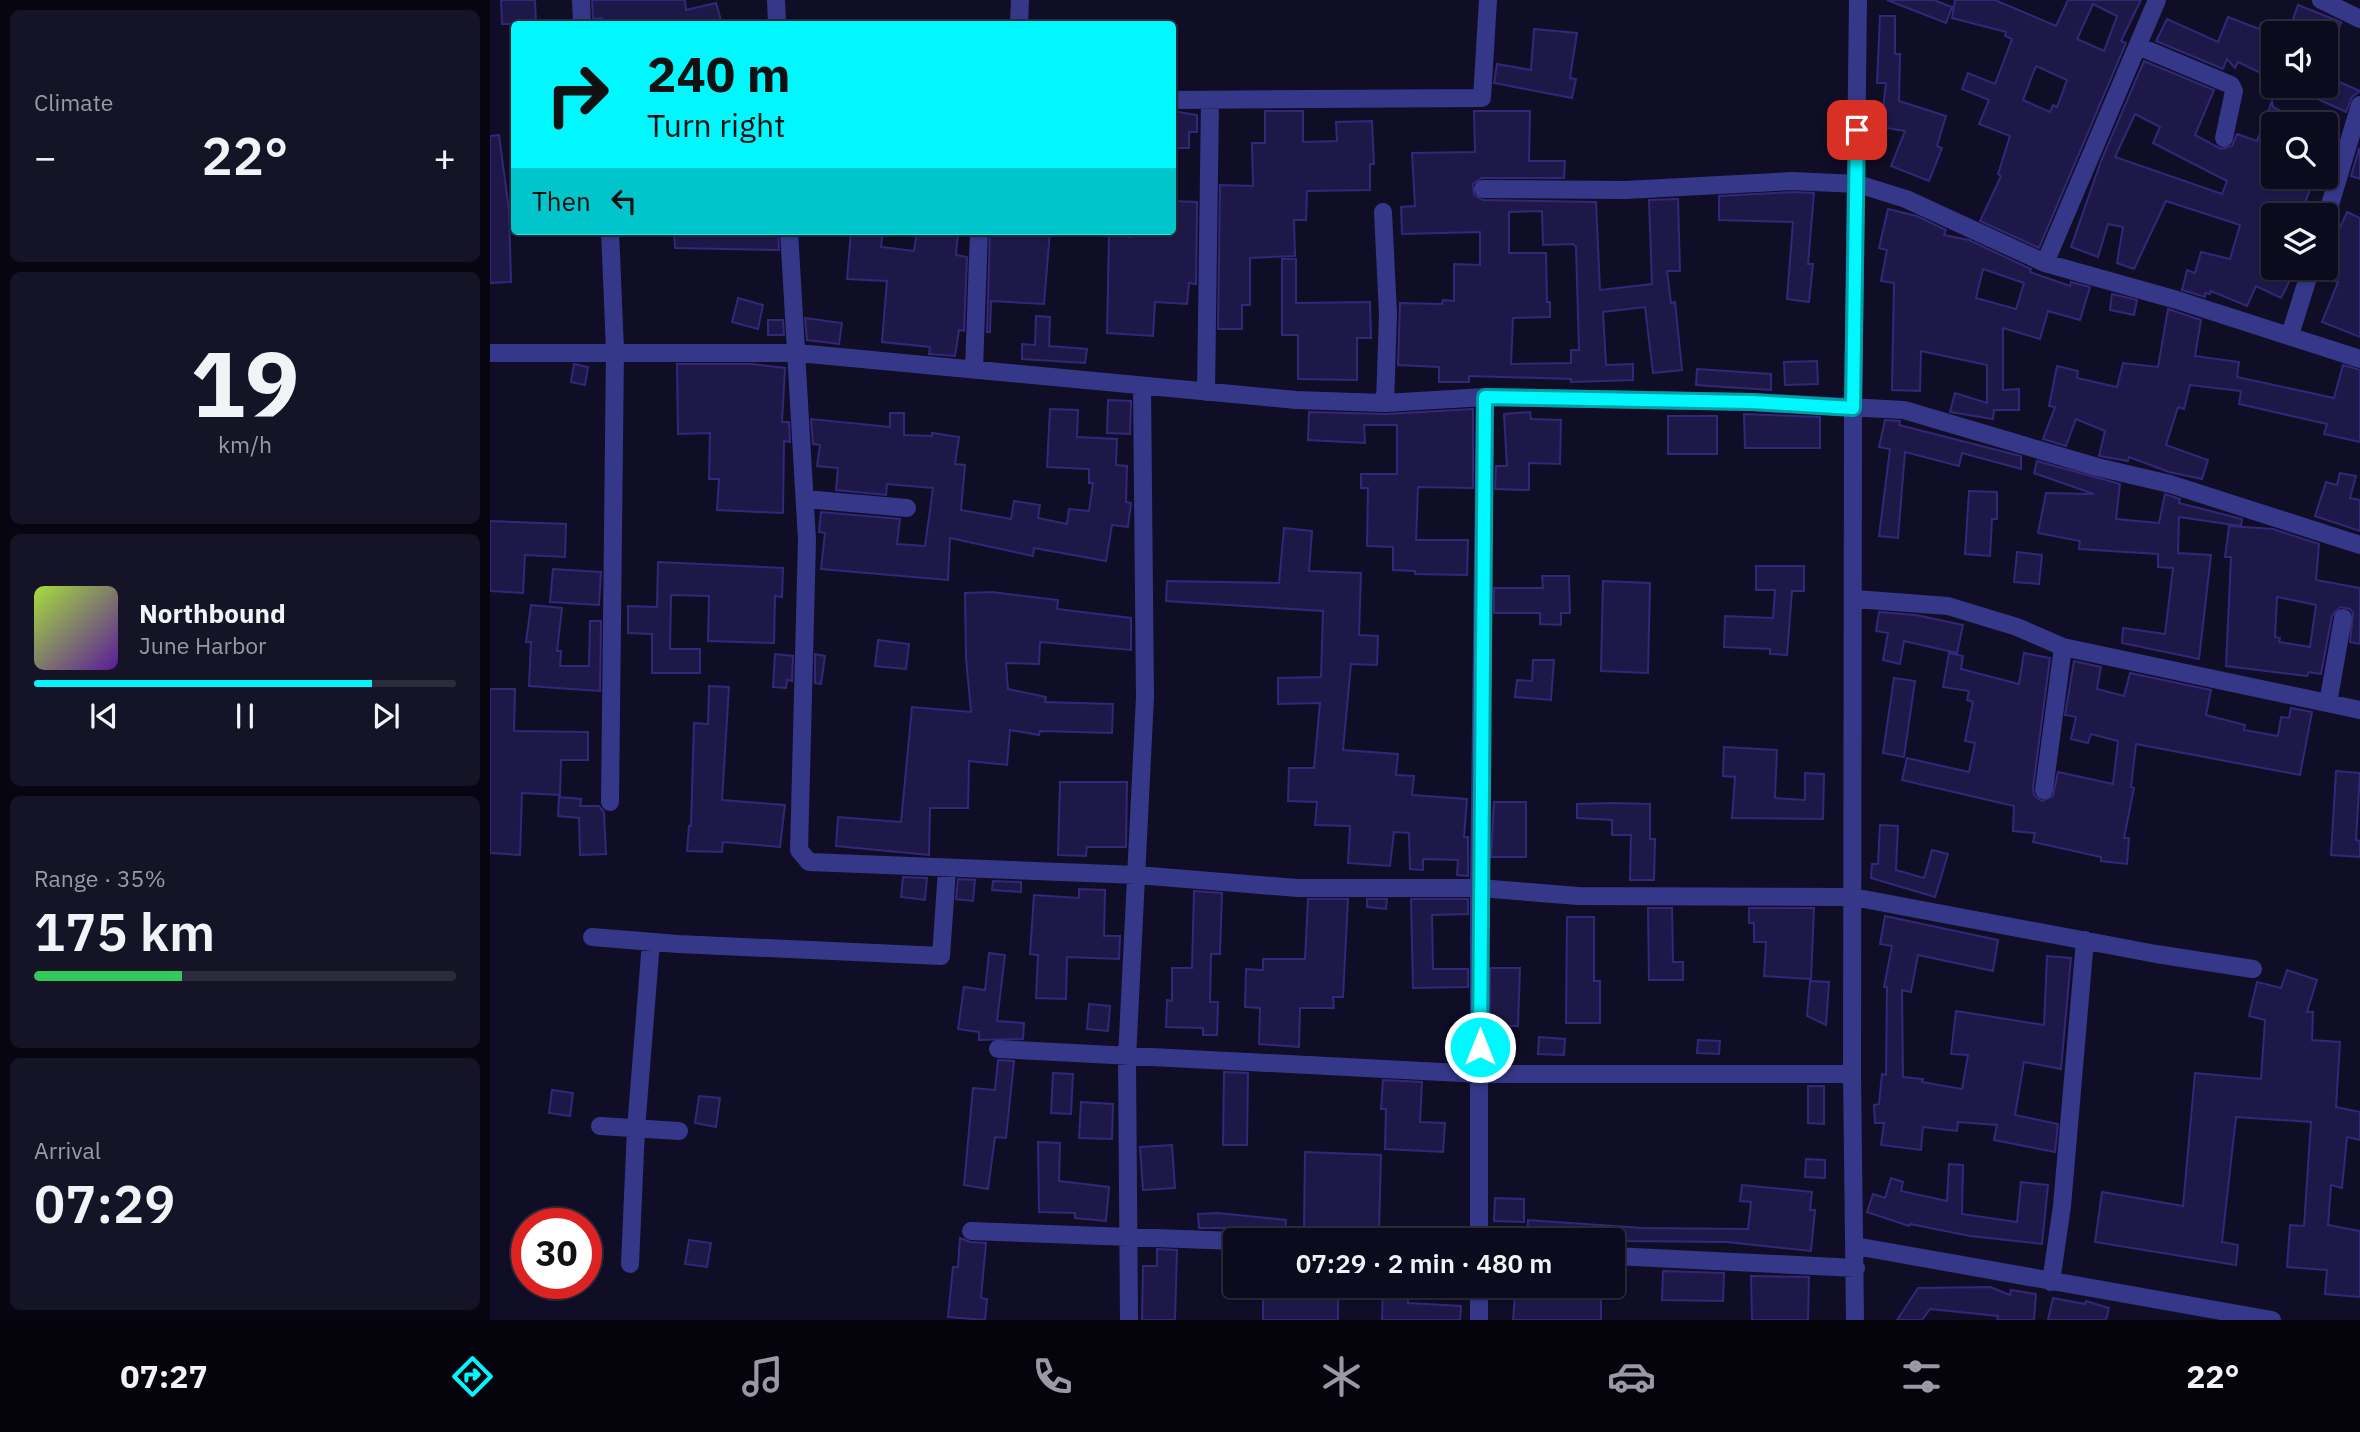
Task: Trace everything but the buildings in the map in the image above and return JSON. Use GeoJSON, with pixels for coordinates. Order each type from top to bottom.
{"type":"FeatureCollection","features":[{"type":"Feature","properties":{"kind":"street"},"geometry":{"type":"LineString","coordinates":[[581,0],[582,21]]}},
{"type":"Feature","properties":{"kind":"street"},"geometry":{"type":"LineString","coordinates":[[776,0],[777,21]]}},
{"type":"Feature","properties":{"kind":"street"},"geometry":{"type":"LineString","coordinates":[[1019,21],[1020,0]]}},
{"type":"Feature","properties":{"kind":"street"},"geometry":{"type":"LineString","coordinates":[[1176,100],[1482,98],[1488,0]]}},
{"type":"Feature","properties":{"kind":"street"},"geometry":{"type":"LineString","coordinates":[[1854,1320],[1853,408],[1858,184],[1858,0]]}},
{"type":"Feature","properties":{"kind":"street"},"geometry":{"type":"LineString","coordinates":[[2045,263],[2157,0]]}},
{"type":"Feature","properties":{"kind":"street"},"geometry":{"type":"LineString","coordinates":[[2322,0],[2360,19]]}},
{"type":"Feature","properties":{"kind":"street"},"geometry":{"type":"LineString","coordinates":[[2138,46],[2231,85],[2233,100],[2224,138]]}},
{"type":"Feature","properties":{"kind":"street"},"geometry":{"type":"LineString","coordinates":[[1206,392],[1210,100]]}},
{"type":"Feature","properties":{"kind":"street"},"geometry":{"type":"LineString","coordinates":[[2331,203],[2360,105]]}},
{"type":"Feature","properties":{"kind":"street"},"geometry":{"type":"LineString","coordinates":[[1483,189],[1625,190],[1792,181],[1858,184],[1906,199],[2045,263],[2290,335],[2360,359]]}},
{"type":"Feature","properties":{"kind":"street"},"geometry":{"type":"LineString","coordinates":[[1383,212],[1388,314],[1385,403]]}},
{"type":"Feature","properties":{"kind":"street"},"geometry":{"type":"LineString","coordinates":[[610,235],[615,351],[610,802]]}},
{"type":"Feature","properties":{"kind":"street"},"geometry":{"type":"LineString","coordinates":[[789,235],[805,499],[801,854],[814,864],[1137,875],[1297,888],[1479,888],[1578,896],[1853,897],[2253,969]]}},
{"type":"Feature","properties":{"kind":"street"},"geometry":{"type":"LineString","coordinates":[[974,369],[979,235]]}},
{"type":"Feature","properties":{"kind":"street"},"geometry":{"type":"LineString","coordinates":[[2290,335],[2307,280]]}},
{"type":"Feature","properties":{"kind":"street"},"geometry":{"type":"LineString","coordinates":[[490,352],[798,353],[1296,400],[1385,403],[1485,397],[1752,402],[1904,410],[2097,467],[2170,484],[2360,545]]}},
{"type":"Feature","properties":{"kind":"street"},"geometry":{"type":"LineString","coordinates":[[1129,1320],[1127,1058],[1145,697],[1142,387]]}},
{"type":"Feature","properties":{"kind":"street"},"geometry":{"type":"LineString","coordinates":[[1479,1228],[1479,888],[1485,397]]}},
{"type":"Feature","properties":{"kind":"street"},"geometry":{"type":"LineString","coordinates":[[805,499],[907,508]]}},
{"type":"Feature","properties":{"kind":"street"},"geometry":{"type":"LineString","coordinates":[[1855,599],[1948,606],[2017,627],[2063,647],[2360,710]]}},
{"type":"Feature","properties":{"kind":"street"},"geometry":{"type":"LineString","coordinates":[[2328,703],[2343,618]]}},
{"type":"Feature","properties":{"kind":"street"},"geometry":{"type":"LineString","coordinates":[[2044,790],[2063,647]]}},
{"type":"Feature","properties":{"kind":"street"},"geometry":{"type":"LineString","coordinates":[[592,937],[941,957],[947,870]]}},
{"type":"Feature","properties":{"kind":"street"},"geometry":{"type":"LineString","coordinates":[[2051,1282],[2062,1206],[2085,940]]}},
{"type":"Feature","properties":{"kind":"street"},"geometry":{"type":"LineString","coordinates":[[630,1264],[636,1129],[651,942]]}},
{"type":"Feature","properties":{"kind":"street"},"geometry":{"type":"LineString","coordinates":[[998,1049],[1127,1058],[1480,1074],[1852,1074]]}},
{"type":"Feature","properties":{"kind":"street"},"geometry":{"type":"LineString","coordinates":[[600,1126],[679,1131]]}},
{"type":"Feature","properties":{"kind":"street"},"geometry":{"type":"LineString","coordinates":[[971,1231],[1223,1241]]}},
{"type":"Feature","properties":{"kind":"street"},"geometry":{"type":"LineString","coordinates":[[1855,1246],[2272,1320]]}},
{"type":"Feature","properties":{"kind":"street"},"geometry":{"type":"LineString","coordinates":[[1625,1257],[1856,1268]]}},
{"type":"Feature","properties":{"kind":"street"},"geometry":{"type":"LineString","coordinates":[[1479,1298],[1479,1320]]}},
{"type":"Feature","properties":{"kind":"route"},"geometry":{"type":"LineString","coordinates":[[1480,1047],[1479,888],[1484,666],[1485,397],[1752,402],[1853,408],[1857,130]]}}]}
